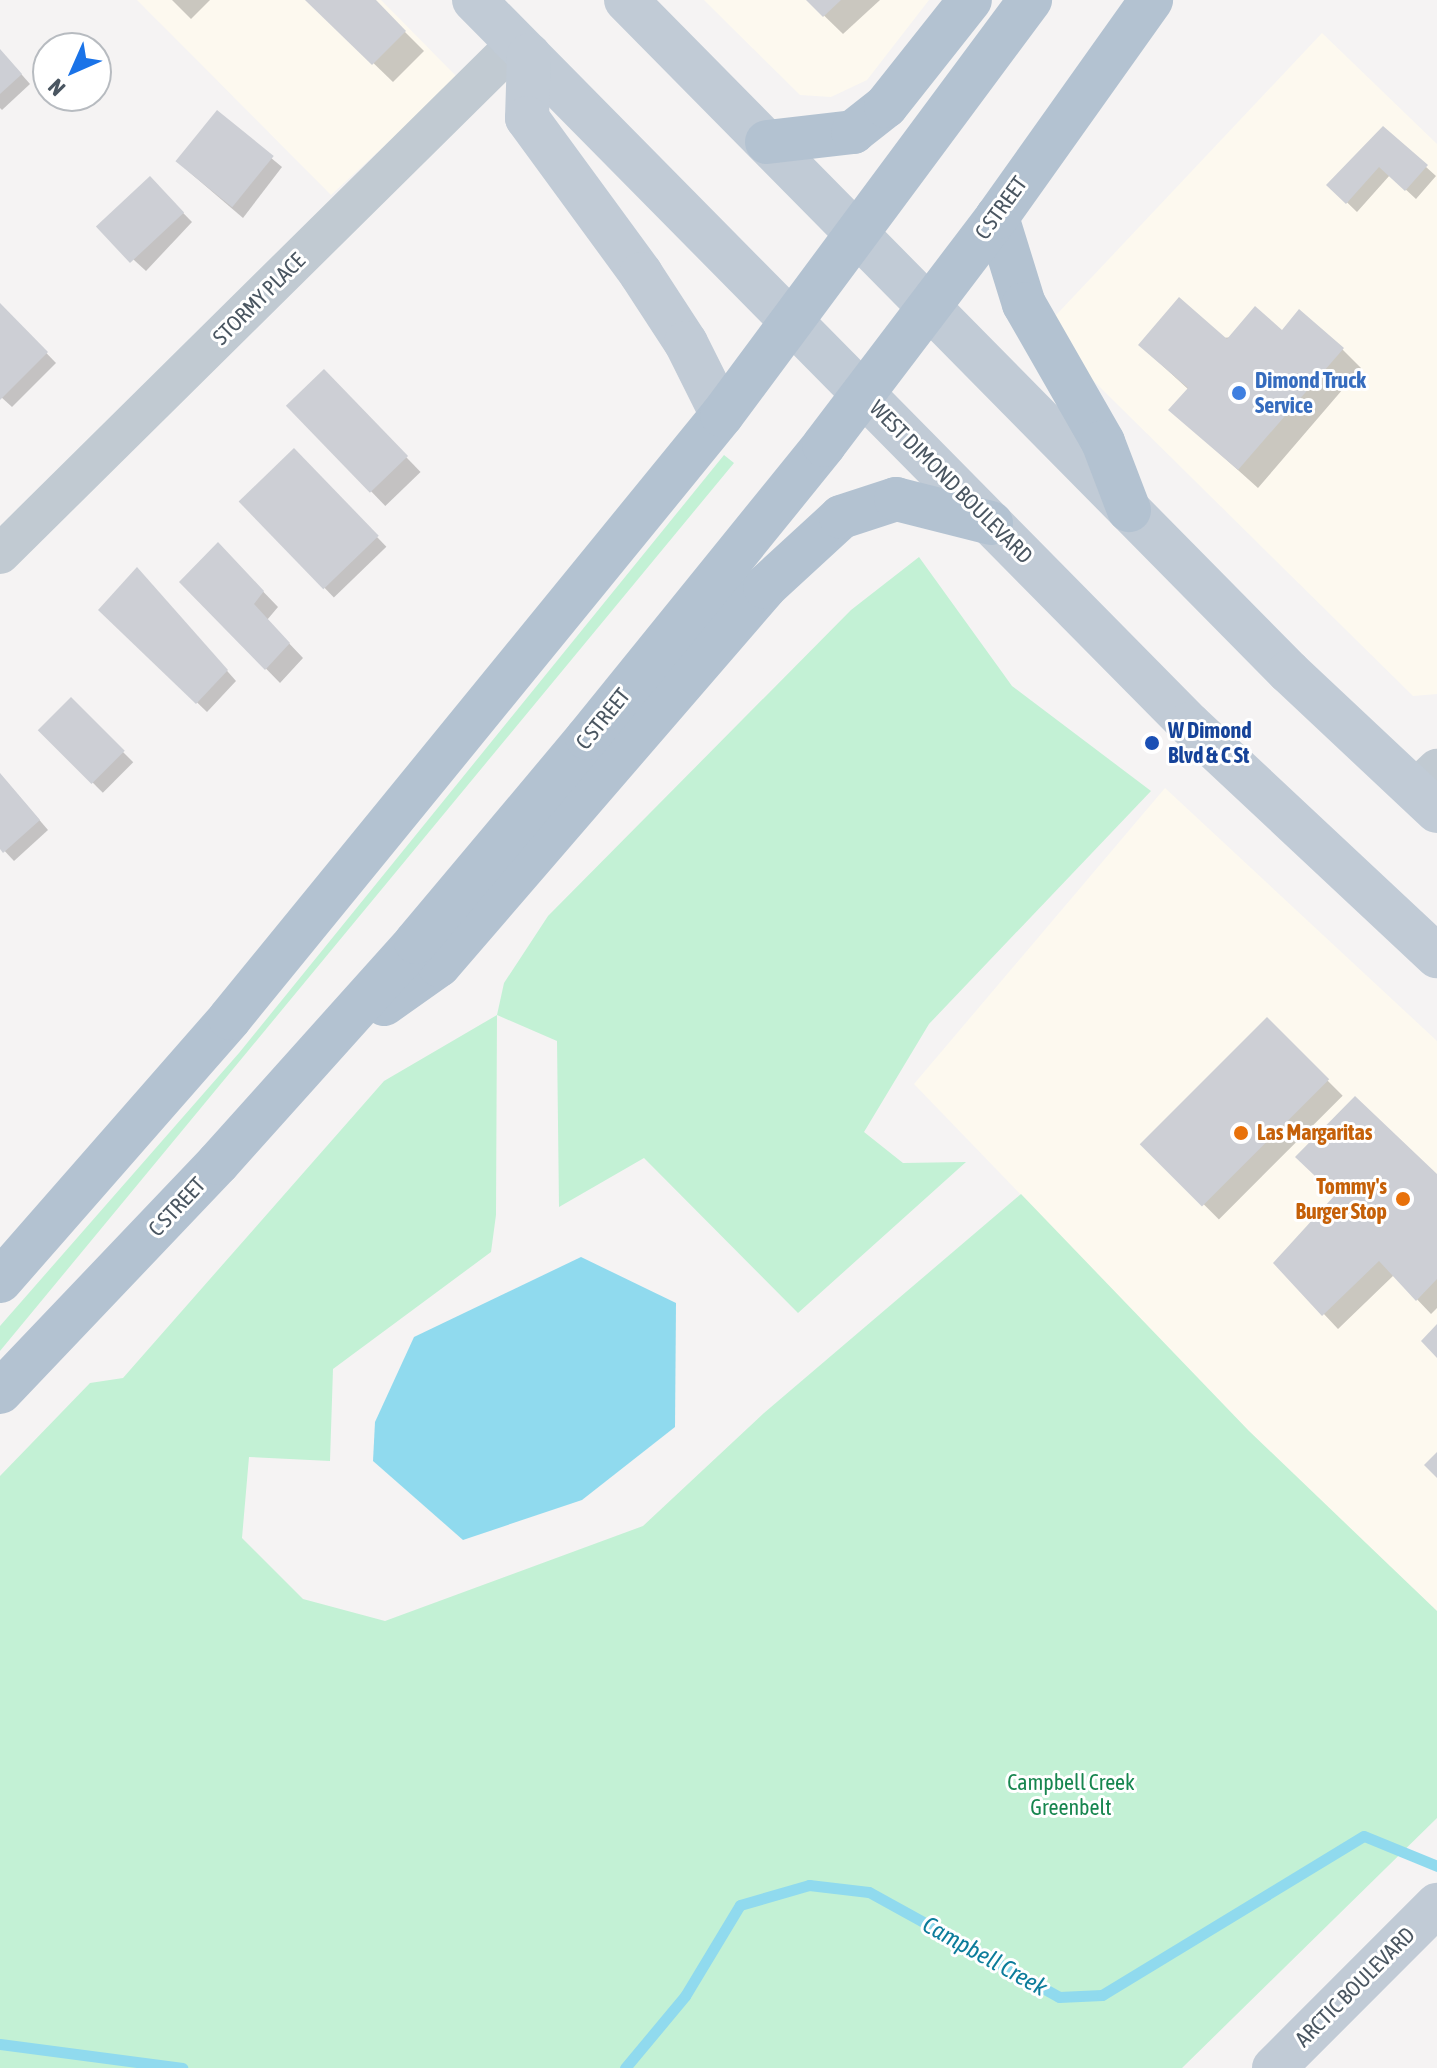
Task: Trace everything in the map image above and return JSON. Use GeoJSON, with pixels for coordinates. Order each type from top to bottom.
{"type":"FeatureCollection","features":[{"type":"Feature","properties":{"kind":"main road","name":"WEST DIMOND BOULEVARD"},"geometry":{"type":"LineString","coordinates":[[474,0],[1189,724],[1437,956]]}},
{"type":"Feature","properties":{"kind":"main road"},"geometry":{"type":"LineString","coordinates":[[626,0],[1129,510],[1429,790]]}},
{"type":"Feature","properties":{"kind":"main road"},"geometry":{"type":"LineString","coordinates":[[767,142],[853,132],[886,106],[970,0]]}},
{"type":"Feature","properties":{"kind":"main road"},"geometry":{"type":"LineString","coordinates":[[0,1281],[230,1018],[722,415],[858,236],[1030,0]]}},
{"type":"Feature","properties":{"kind":"main road","name":"C STREET"},"geometry":{"type":"LineString","coordinates":[[0,1392],[317,1052],[587,738],[862,393],[997,217],[1151,0]]}},
{"type":"Feature","properties":{"kind":"main road"},"geometry":{"type":"LineString","coordinates":[[523,49],[527,118],[641,274],[686,343],[722,415]]}},
{"type":"Feature","properties":{"kind":"main road"},"geometry":{"type":"LineString","coordinates":[[997,217],[1024,304],[1103,442],[1129,510]]}},
{"type":"Feature","properties":{"kind":"main road"},"geometry":{"type":"LineString","coordinates":[[317,1052],[439,965],[714,644],[841,517],[896,499],[991,523]]}},
{"type":"Feature","properties":{"kind":"main road"},"geometry":{"type":"LineString","coordinates":[[1386,911],[1437,972]]}},
{"type":"Feature","properties":{"kind":"main road","name":"ARCTIC BOULEVARD"},"geometry":{"type":"LineString","coordinates":[[1274,2068],[1437,1905]]}},
{"type":"Feature","properties":{"kind":"street","name":"STORMY PLACE"},"geometry":{"type":"LineString","coordinates":[[0,554],[523,49]]}},
{"type":"Feature","properties":{"kind":"shaded area"},"geometry":{"type":"Polygon","coordinates":[[[137,0],[381,0],[458,78],[331,195],[137,0]]]}},
{"type":"Feature","properties":{"kind":"shaded area"},"geometry":{"type":"Polygon","coordinates":[[[704,0],[929,0],[867,80],[831,97],[800,95],[704,0]]]}},
{"type":"Feature","properties":{"kind":"shaded area"},"geometry":{"type":"Polygon","coordinates":[[[1322,33],[1437,144],[1437,694],[1413,696],[1042,330],[1322,33]]]}},
{"type":"Feature","properties":{"kind":"shaded area"},"geometry":{"type":"Polygon","coordinates":[[[1165,788],[1437,1041],[1437,1611],[1275,1458],[914,1084],[1165,788]]]}},
{"type":"Feature","properties":{"kind":"green space"},"geometry":{"type":"Polygon","coordinates":[[[724,455],[734,463],[0,1351],[0,1326],[239,1053],[724,455]]]}},
{"type":"Feature","properties":{"kind":"green space"},"geometry":{"type":"Polygon","coordinates":[[[919,557],[1012,686],[1151,791],[929,1024],[864,1132],[903,1163],[966,1162],[798,1313],[644,1158],[559,1207],[557,1041],[497,1015],[504,983],[548,916],[851,610],[919,557]]]}},
{"type":"Feature","properties":{"kind":"green space","name":"Campbell Creek Greenbelt"},"geometry":{"type":"Polygon","coordinates":[[[497,1015],[496,1215],[491,1252],[333,1369],[330,1461],[249,1457],[242,1538],[303,1599],[385,1621],[643,1526],[764,1413],[1021,1194],[1249,1431],[1437,1611],[1437,1818],[1182,2068],[0,2068],[0,1476],[90,1383],[123,1378],[384,1081],[497,1015]]]}},
{"type":"Feature","properties":{"kind":"water"},"geometry":{"type":"Polygon","coordinates":[[[581,1257],[676,1303],[675,1427],[582,1500],[463,1540],[373,1461],[375,1422],[414,1337],[581,1257]]]}},
{"type":"Feature","properties":{"kind":"building"},"geometry":{"type":"Polygon","coordinates":[[[305,0],[376,0],[406,31],[372,65],[305,0]]]}},
{"type":"Feature","properties":{"kind":"building"},"geometry":{"type":"Polygon","coordinates":[[[806,0],[841,0],[823,17],[806,0]]]}},
{"type":"Feature","properties":{"kind":"building"},"geometry":{"type":"Polygon","coordinates":[[[0,49],[22,74],[0,94],[0,49]]]}},
{"type":"Feature","properties":{"kind":"building"},"geometry":{"type":"Polygon","coordinates":[[[217,110],[274,156],[232,207],[175,161],[217,110]]]}},
{"type":"Feature","properties":{"kind":"building"},"geometry":{"type":"Polygon","coordinates":[[[1383,126],[1428,165],[1405,191],[1379,167],[1346,204],[1326,185],[1383,126]]]}},
{"type":"Feature","properties":{"kind":"building"},"geometry":{"type":"Polygon","coordinates":[[[150,176],[184,213],[130,263],[96,226],[150,176]]]}},
{"type":"Feature","properties":{"kind":"building"},"geometry":{"type":"Polygon","coordinates":[[[1179,297],[1227,339],[1255,306],[1282,330],[1299,309],[1344,348],[1238,470],[1168,410],[1188,388],[1138,345],[1179,297]]]}},
{"type":"Feature","properties":{"kind":"building"},"geometry":{"type":"Polygon","coordinates":[[[0,303],[48,352],[0,400],[0,303]]]}},
{"type":"Feature","properties":{"kind":"building"},"geometry":{"type":"Polygon","coordinates":[[[324,369],[408,456],[370,493],[286,406],[324,369]]]}},
{"type":"Feature","properties":{"kind":"building"},"geometry":{"type":"Polygon","coordinates":[[[294,448],[379,536],[323,589],[239,501],[294,448]]]}},
{"type":"Feature","properties":{"kind":"building"},"geometry":{"type":"Polygon","coordinates":[[[218,542],[264,591],[254,604],[290,643],[265,670],[179,582],[218,542]]]}},
{"type":"Feature","properties":{"kind":"building"},"geometry":{"type":"Polygon","coordinates":[[[137,567],[228,670],[196,704],[98,610],[137,567]]]}},
{"type":"Feature","properties":{"kind":"building"},"geometry":{"type":"Polygon","coordinates":[[[71,697],[125,751],[92,784],[38,730],[71,697]]]}},
{"type":"Feature","properties":{"kind":"building"},"geometry":{"type":"Polygon","coordinates":[[[0,773],[40,820],[3,853],[0,849],[0,773]]]}},
{"type":"Feature","properties":{"kind":"building"},"geometry":{"type":"Polygon","coordinates":[[[1267,1017],[1329,1079],[1202,1207],[1140,1144],[1267,1017]]]}},
{"type":"Feature","properties":{"kind":"building"},"geometry":{"type":"Polygon","coordinates":[[[1355,1096],[1437,1174],[1437,1279],[1416,1301],[1379,1261],[1322,1316],[1273,1263],[1335,1195],[1295,1157],[1355,1096]]]}},
{"type":"Feature","properties":{"kind":"building"},"geometry":{"type":"Polygon","coordinates":[[[1437,1324],[1437,1358],[1421,1341],[1437,1324]]]}},
{"type":"Feature","properties":{"kind":"building"},"geometry":{"type":"Polygon","coordinates":[[[1437,1452],[1437,1478],[1424,1465],[1437,1452]]]}},
{"type":"Feature","properties":{"kind":"waterway","name":"Campbell Creek"},"geometry":{"type":"LineString","coordinates":[[625,2068],[685,1996],[740,1905],[809,1885],[869,1892],[1059,1997],[1102,1995],[1364,1836],[1437,1866]]}},
{"type":"Feature","properties":{"kind":"waterway","name":"Campbell Creek"},"geometry":{"type":"LineString","coordinates":[[0,2044],[182,2068]]}},
{"type":"Feature","properties":{"kind":"place","name":"Dimond Truck Service"},"geometry":{"type":"Point","coordinates":[1239,393]}},
{"type":"Feature","properties":{"kind":"place","name":"W Dimond Blvd & C St"},"geometry":{"type":"Point","coordinates":[1152,743]}},
{"type":"Feature","properties":{"kind":"place","name":"Las Margaritas"},"geometry":{"type":"Point","coordinates":[1241,1133]}},
{"type":"Feature","properties":{"kind":"place","name":"Tommy's Burger Stop"},"geometry":{"type":"Point","coordinates":[1403,1199]}}]}
